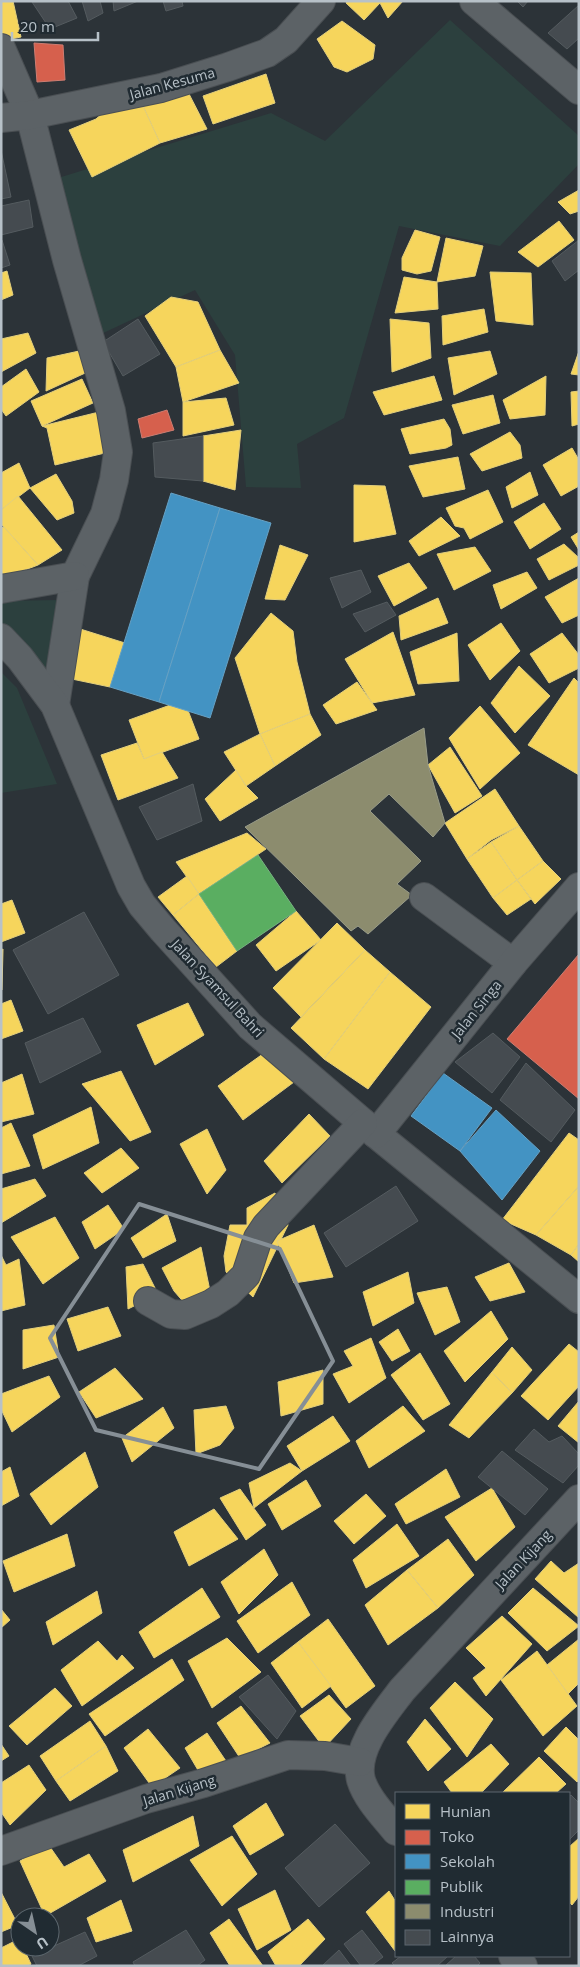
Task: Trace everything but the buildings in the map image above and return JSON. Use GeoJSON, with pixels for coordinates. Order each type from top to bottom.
{"type":"FeatureCollection","features":[{"type":"Feature","properties":{"kind":"street","name":"Jalan Kesuma"},"geometry":{"type":"LineString","coordinates":[[1,118],[30,115],[160,88],[228,68],[267,52],[286,40],[321,1]]}},
{"type":"Feature","properties":{"kind":"street"},"geometry":{"type":"LineString","coordinates":[[474,1],[579,90]]}},
{"type":"Feature","properties":{"kind":"street"},"geometry":{"type":"LineString","coordinates":[[1,48],[30,115],[67,260],[111,411],[118,452],[114,480],[105,514],[75,576],[55,706]]}},
{"type":"Feature","properties":{"kind":"street"},"geometry":{"type":"LineString","coordinates":[[1,589],[75,576]]}},
{"type":"Feature","properties":{"kind":"street","name":"Jalan Syamsul Bahri"},"geometry":{"type":"LineString","coordinates":[[1,638],[20,658],[55,706],[131,886],[142,906],[250,1026],[370,1128],[579,1299]]}},
{"type":"Feature","properties":{"kind":"street","name":"Jalan Singa"},"geometry":{"type":"LineString","coordinates":[[148,1300],[171,1314],[185,1315],[211,1304],[228,1293],[246,1275],[258,1238],[266,1226],[370,1128],[579,887]]}},
{"type":"Feature","properties":{"kind":"street"},"geometry":{"type":"LineString","coordinates":[[424,897],[513,963]]}},
{"type":"Feature","properties":{"kind":"street","name":"Jalan Kijang"},"geometry":{"type":"LineString","coordinates":[[1,1851],[146,1799],[204,1783],[288,1755],[325,1756],[360,1762],[368,1741],[378,1723],[402,1690],[579,1499]]}},
{"type":"Feature","properties":{"kind":"street"},"geometry":{"type":"LineString","coordinates":[[360,1762],[361,1780],[373,1802],[395,1830]]}},
{"type":"Feature","properties":{"kind":"street"},"geometry":{"type":"LineString","coordinates":[[514,1957],[523,1966]]}},
{"type":"Feature","properties":{"kind":"highlighted area"},"geometry":{"type":"Polygon","coordinates":[[[139,1204],[280,1249],[333,1361],[259,1469],[96,1430],[50,1338],[139,1204]]]}},
{"type":"Feature","properties":{"kind":"green space"},"geometry":{"type":"Polygon","coordinates":[[[450,20],[579,136],[579,164],[500,246],[399,226],[344,418],[297,444],[301,488],[246,487],[235,355],[195,290],[99,335],[58,178],[271,113],[325,141],[450,20]]]}},
{"type":"Feature","properties":{"kind":"green space"},"geometry":{"type":"Polygon","coordinates":[[[59,600],[49,683],[1,629],[1,601],[59,600]]]}},
{"type":"Feature","properties":{"kind":"green space"},"geometry":{"type":"Polygon","coordinates":[[[1,672],[17,688],[57,784],[1,793],[1,672]]]}}]}
